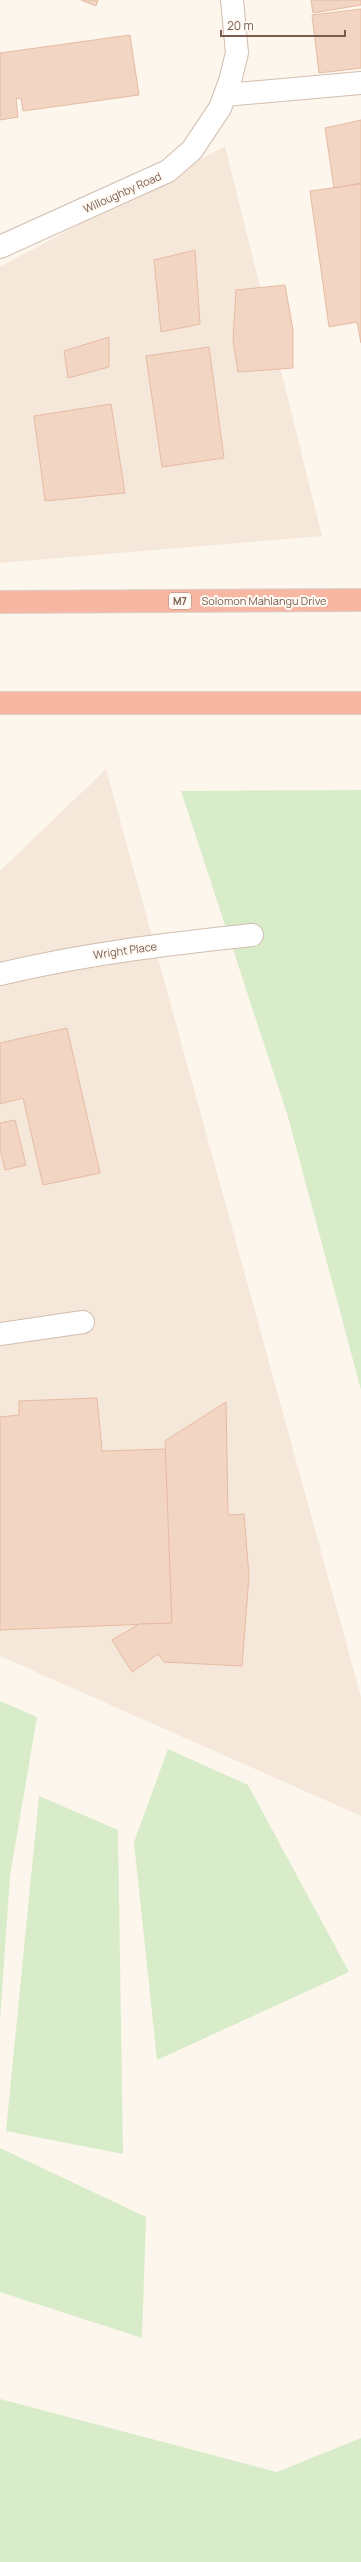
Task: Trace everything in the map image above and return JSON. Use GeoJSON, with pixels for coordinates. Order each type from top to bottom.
{"type":"FeatureCollection","features":[{"type":"Feature","properties":{"kind":"highway","name":"Solomon Mahlangu Drive"},"geometry":{"type":"LineString","coordinates":[[0,602],[361,600]]}},
{"type":"Feature","properties":{"kind":"highway"},"geometry":{"type":"LineString","coordinates":[[0,703],[361,703]]}},
{"type":"Feature","properties":{"kind":"street","name":"Willoughby Road"},"geometry":{"type":"LineString","coordinates":[[0,247],[168,172],[192,150],[222,102],[237,53],[232,0]]}},
{"type":"Feature","properties":{"kind":"street"},"geometry":{"type":"LineString","coordinates":[[222,102],[361,83]]}},
{"type":"Feature","properties":{"kind":"street","name":"Wright Place"},"geometry":{"type":"LineString","coordinates":[[0,974],[61,959],[117,950],[252,935]]}},
{"type":"Feature","properties":{"kind":"street"},"geometry":{"type":"LineString","coordinates":[[0,1334],[83,1322]]}},
{"type":"Feature","properties":{"kind":"shaded area"},"geometry":{"type":"Polygon","coordinates":[[[225,146],[322,536],[0,563],[0,267],[225,146]]]}},
{"type":"Feature","properties":{"kind":"shaded area"},"geometry":{"type":"Polygon","coordinates":[[[106,769],[361,1697],[361,1816],[0,1656],[0,871],[106,769]]]}},
{"type":"Feature","properties":{"kind":"green space"},"geometry":{"type":"Polygon","coordinates":[[[361,790],[361,1390],[288,1117],[181,791],[361,790]]]}},
{"type":"Feature","properties":{"kind":"green space"},"geometry":{"type":"Polygon","coordinates":[[[0,1701],[37,1717],[10,1876],[0,2020],[0,1701]]]}},
{"type":"Feature","properties":{"kind":"green space"},"geometry":{"type":"Polygon","coordinates":[[[168,1749],[248,1785],[349,1972],[157,2060],[134,1842],[168,1749]]]}},
{"type":"Feature","properties":{"kind":"green space"},"geometry":{"type":"Polygon","coordinates":[[[39,1796],[118,1830],[123,2154],[6,2131],[39,1796]]]}},
{"type":"Feature","properties":{"kind":"green space"},"geometry":{"type":"Polygon","coordinates":[[[0,2148],[146,2217],[142,2338],[0,2292],[0,2148]]]}},
{"type":"Feature","properties":{"kind":"green space"},"geometry":{"type":"Polygon","coordinates":[[[0,2399],[277,2472],[361,2438],[361,2562],[0,2562],[0,2399]]]}},
{"type":"Feature","properties":{"kind":"building"},"geometry":{"type":"Polygon","coordinates":[[[81,0],[98,0],[96,6],[81,0]]]}},
{"type":"Feature","properties":{"kind":"building"},"geometry":{"type":"Polygon","coordinates":[[[311,0],[361,0],[361,5],[313,13],[311,0]]]}},
{"type":"Feature","properties":{"kind":"building"},"geometry":{"type":"Polygon","coordinates":[[[361,9],[361,68],[319,73],[312,15],[361,9]]]}},
{"type":"Feature","properties":{"kind":"building"},"geometry":{"type":"Polygon","coordinates":[[[130,35],[139,95],[23,111],[21,98],[16,99],[18,117],[0,120],[0,53],[130,35]]]}},
{"type":"Feature","properties":{"kind":"building"},"geometry":{"type":"Polygon","coordinates":[[[361,120],[361,183],[334,188],[325,128],[361,120]]]}},
{"type":"Feature","properties":{"kind":"building"},"geometry":{"type":"Polygon","coordinates":[[[361,184],[361,343],[357,322],[329,327],[310,191],[361,184]]]}},
{"type":"Feature","properties":{"kind":"building"},"geometry":{"type":"Polygon","coordinates":[[[195,250],[200,324],[161,332],[154,260],[195,250]]]}},
{"type":"Feature","properties":{"kind":"building"},"geometry":{"type":"Polygon","coordinates":[[[285,285],[293,330],[293,368],[238,372],[233,340],[236,290],[285,285]]]}},
{"type":"Feature","properties":{"kind":"building"},"geometry":{"type":"Polygon","coordinates":[[[109,337],[109,367],[68,378],[64,351],[109,337]]]}},
{"type":"Feature","properties":{"kind":"building"},"geometry":{"type":"Polygon","coordinates":[[[209,347],[224,458],[162,467],[146,356],[209,347]]]}},
{"type":"Feature","properties":{"kind":"building"},"geometry":{"type":"Polygon","coordinates":[[[111,404],[125,493],[45,501],[34,416],[111,404]]]}},
{"type":"Feature","properties":{"kind":"building"},"geometry":{"type":"Polygon","coordinates":[[[67,1028],[100,1173],[43,1185],[23,1098],[0,1104],[0,1043],[67,1028]]]}},
{"type":"Feature","properties":{"kind":"building"},"geometry":{"type":"Polygon","coordinates":[[[15,1120],[26,1165],[5,1170],[0,1149],[0,1123],[15,1120]]]}},
{"type":"Feature","properties":{"kind":"building"},"geometry":{"type":"Polygon","coordinates":[[[97,1398],[102,1451],[166,1449],[172,1623],[0,1630],[0,1417],[19,1415],[19,1401],[97,1398]]]}},
{"type":"Feature","properties":{"kind":"building"},"geometry":{"type":"Polygon","coordinates":[[[226,1402],[228,1515],[244,1514],[249,1576],[242,1666],[164,1662],[158,1654],[132,1672],[112,1640],[139,1624],[172,1623],[165,1441],[226,1402]]]}}]}
